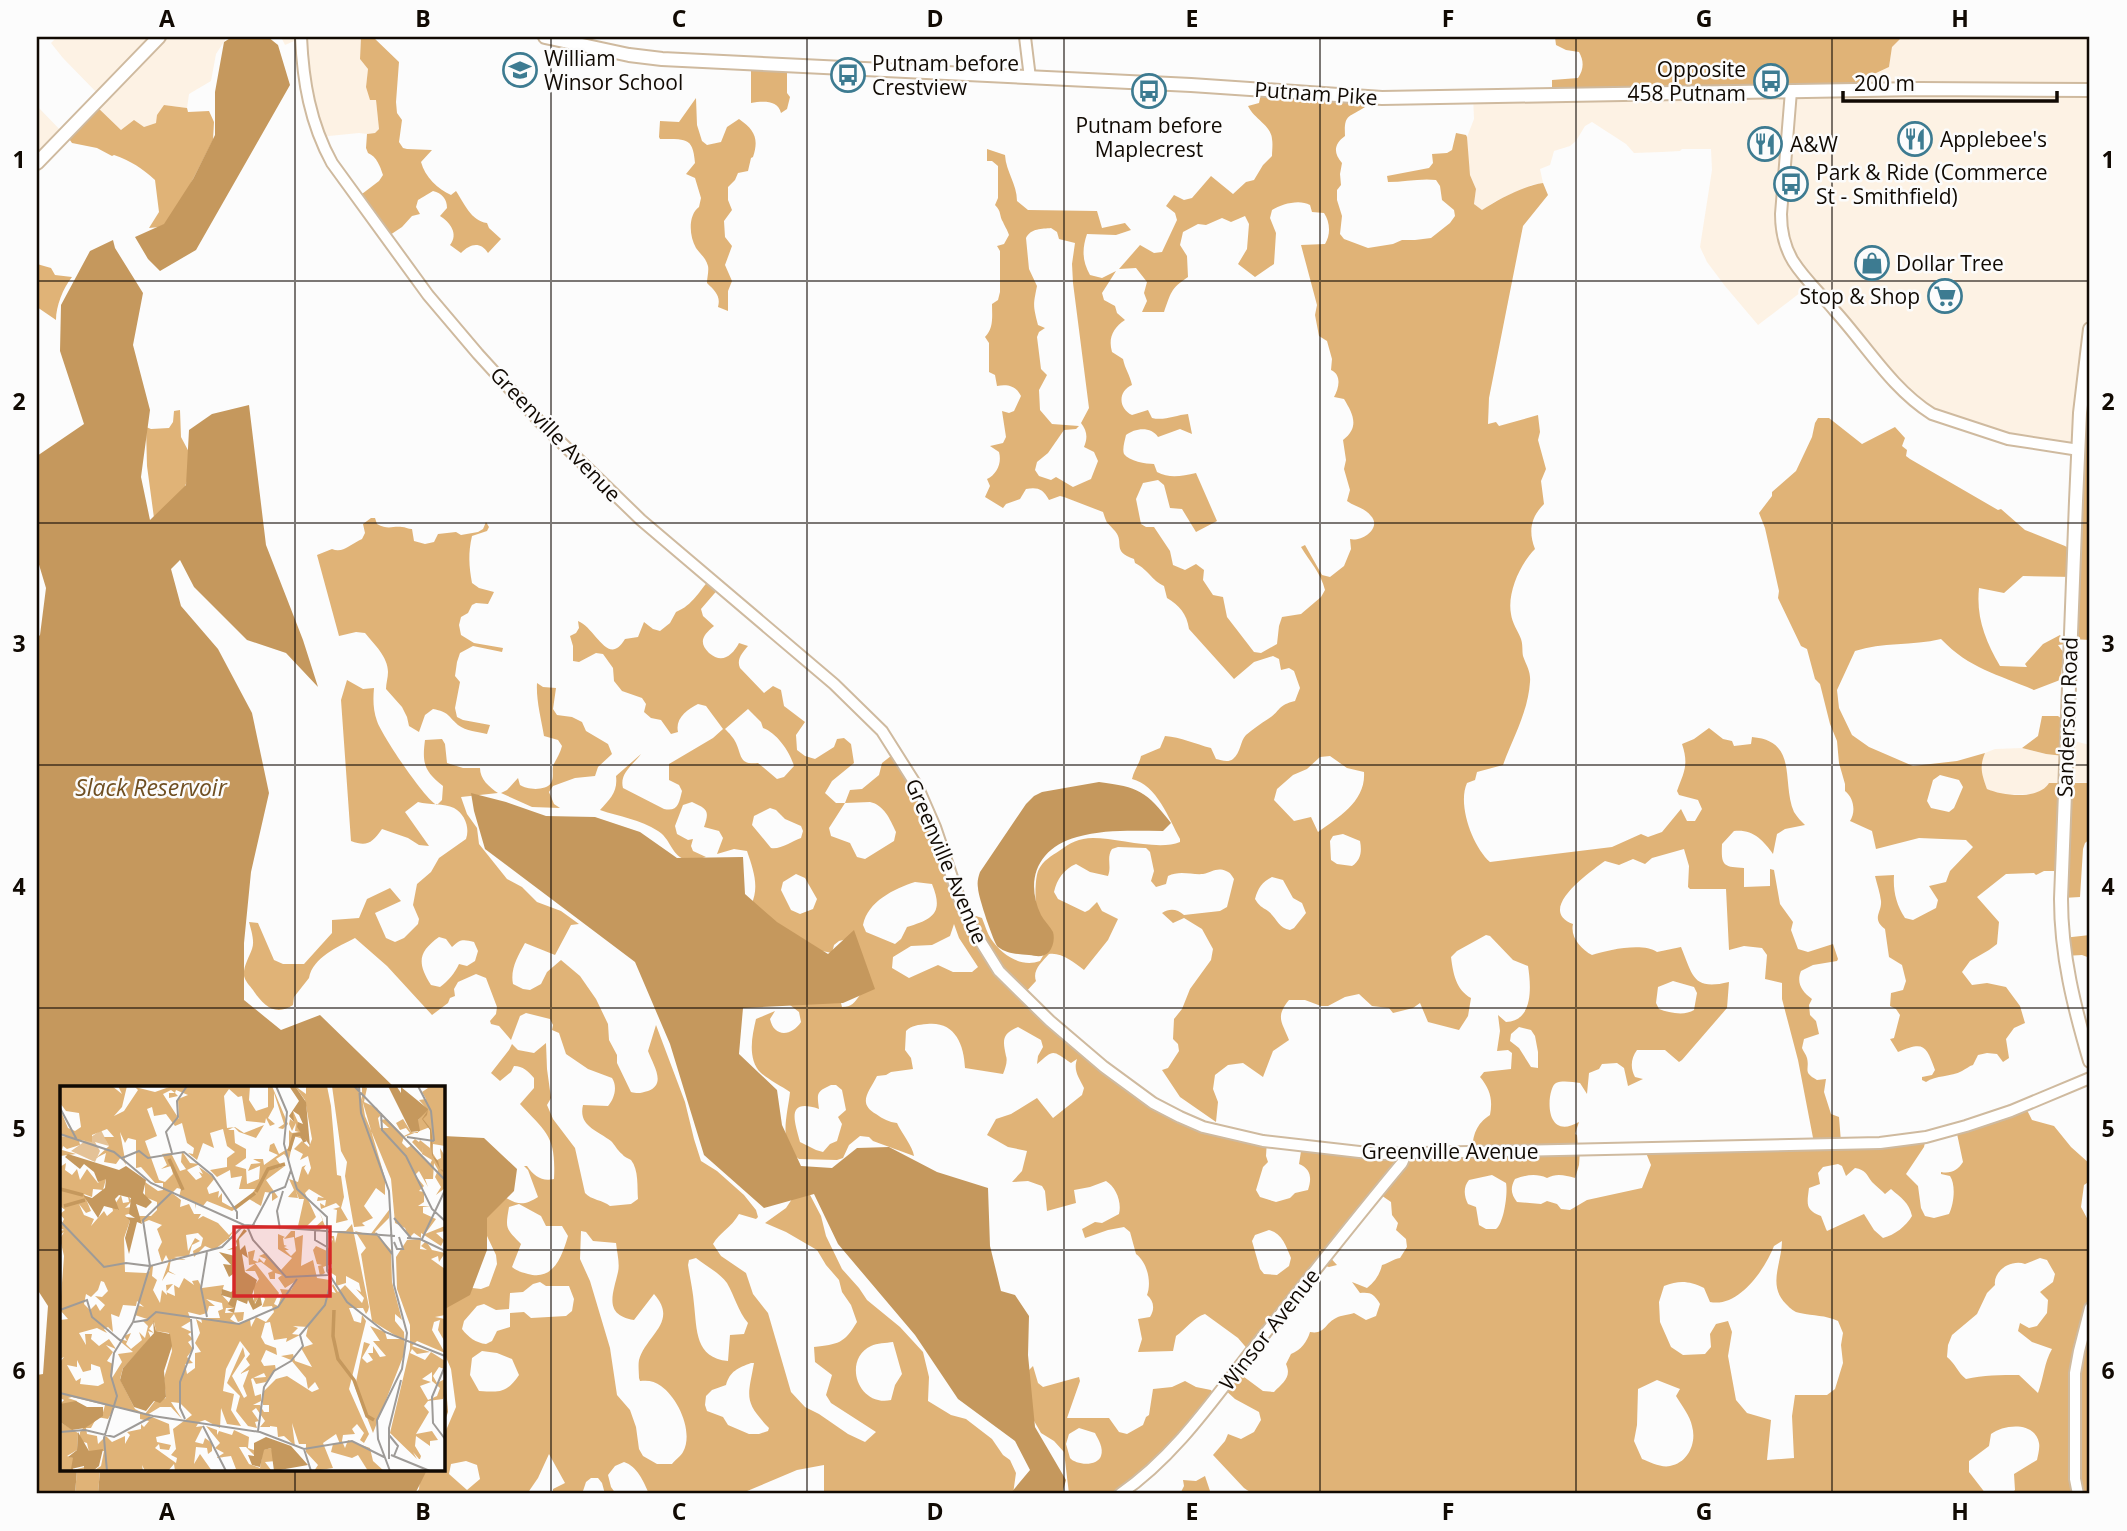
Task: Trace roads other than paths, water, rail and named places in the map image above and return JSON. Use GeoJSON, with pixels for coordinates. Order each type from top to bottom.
{"type":"FeatureCollection","features":[{"type":"Feature","properties":{"kind":"main road"},"geometry":{"type":"LineString","coordinates":[[37,163],[159,37]]}},
{"type":"Feature","properties":{"kind":"main road","name":"Greenville Avenue"},"geometry":{"type":"LineString","coordinates":[[301,37],[307,94],[321,144],[332,163],[429,295],[478,355],[603,485],[834,684],[882,731],[918,788],[971,926],[999,971],[1050,1021],[1104,1067],[1153,1102],[1180,1117],[1216,1130],[1263,1141],[1377,1154],[1897,1142],[1966,1126],[2011,1111],[2090,1078]]}},
{"type":"Feature","properties":{"kind":"main road","name":"Putnam Pike"},"geometry":{"type":"LineString","coordinates":[[545,37],[629,55],[662,59],[1382,97],[1791,91],[2089,91]]}},
{"type":"Feature","properties":{"kind":"main road"},"geometry":{"type":"LineString","coordinates":[[1026,37],[1030,78]]}},
{"type":"Feature","properties":{"kind":"main road"},"geometry":{"type":"LineString","coordinates":[[1791,91],[1781,234],[1792,259],[1811,285],[1836,311],[1863,347],[1921,407],[1932,414],[2008,439],[2078,450]]}},
{"type":"Feature","properties":{"kind":"main road","name":"Sanderson Road"},"geometry":{"type":"LineString","coordinates":[[2090,329],[2078,450],[2061,922],[2067,974],[2090,1061]]}},
{"type":"Feature","properties":{"kind":"main road","name":"Winsor Avenue"},"geometry":{"type":"LineString","coordinates":[[1120,1494],[1167,1454],[1195,1424],[1402,1163],[1406,1154]]}},
{"type":"Feature","properties":{"kind":"main road"},"geometry":{"type":"LineString","coordinates":[[2078,1494],[2075,1479],[2075,1373],[2090,1308]]}},
{"type":"Feature","properties":{"kind":"water"},"geometry":{"type":"Polygon","coordinates":[[[232,37],[268,37],[278,45],[290,85],[196,250],[160,271],[148,259],[135,237],[164,224],[193,179],[215,135],[215,92],[224,42],[232,37]]]}},
{"type":"Feature","properties":{"kind":"water","name":"Slack Reservoir"},"geometry":{"type":"Polygon","coordinates":[[[113,240],[115,248],[143,293],[133,345],[150,410],[141,477],[150,520],[186,485],[189,430],[212,414],[249,405],[266,545],[318,687],[286,653],[247,640],[194,587],[180,560],[171,569],[181,606],[218,649],[252,713],[269,793],[251,872],[244,943],[244,1000],[281,1030],[320,1015],[393,1086],[60,1086],[60,1472],[77,1472],[75,1494],[37,1494],[37,1375],[43,1374],[48,1306],[37,1289],[37,638],[40,635],[46,588],[37,558],[37,456],[84,424],[60,351],[61,305],[90,251],[113,240]]]}},
{"type":"Feature","properties":{"kind":"water"},"geometry":{"type":"Polygon","coordinates":[[[1099,782],[1141,792],[1171,823],[1163,831],[1088,834],[1053,848],[1038,866],[1034,889],[1041,915],[1053,932],[1052,948],[1047,954],[1039,956],[1001,949],[993,938],[981,900],[978,884],[980,872],[1034,796],[1042,792],[1099,782]]]}},
{"type":"Feature","properties":{"kind":"water"},"geometry":{"type":"Polygon","coordinates":[[[471,793],[546,816],[595,817],[640,832],[677,858],[743,857],[745,894],[777,922],[828,954],[854,930],[875,989],[843,1003],[743,1008],[739,1054],[777,1090],[782,1125],[801,1166],[832,1168],[857,1148],[889,1147],[937,1172],[988,1188],[990,1246],[1001,1291],[1015,1295],[1029,1316],[1028,1355],[1035,1427],[1066,1480],[1062,1494],[1010,1494],[1030,1470],[1015,1441],[958,1399],[915,1335],[838,1244],[814,1194],[764,1208],[704,1155],[670,1044],[635,962],[485,849],[471,793]]]}},
{"type":"Feature","properties":{"kind":"water"},"geometry":{"type":"Polygon","coordinates":[[[444,1136],[484,1138],[517,1169],[514,1191],[487,1218],[487,1250],[470,1295],[444,1309],[444,1136]]]}},
{"type":"Feature","properties":{"kind":"water"},"geometry":{"type":"Polygon","coordinates":[[[444,1361],[448,1412],[444,1423],[444,1361]]]}},
{"type":"Feature","properties":{"kind":"water"},"geometry":{"type":"Polygon","coordinates":[[[100,1472],[426,1472],[415,1494],[98,1494],[100,1472]]]}},
{"type":"Feature","properties":{"kind":"place","name":"William Winsor School"},"geometry":{"type":"Point","coordinates":[520,70]}},
{"type":"Feature","properties":{"kind":"place","name":"Putnam before Crestview"},"geometry":{"type":"Point","coordinates":[848,75]}},
{"type":"Feature","properties":{"kind":"place","name":"Opposite 458 Putnam"},"geometry":{"type":"Point","coordinates":[1771,81]}},
{"type":"Feature","properties":{"kind":"place","name":"Putnam before Maplecrest"},"geometry":{"type":"Point","coordinates":[1149,91]}},
{"type":"Feature","properties":{"kind":"place","name":"Applebee's"},"geometry":{"type":"Point","coordinates":[1915,139]}},
{"type":"Feature","properties":{"kind":"place","name":"A&W"},"geometry":{"type":"Point","coordinates":[1765,144]}},
{"type":"Feature","properties":{"kind":"place","name":"Park & Ride (Commerce St - Smithfield)"},"geometry":{"type":"Point","coordinates":[1791,184]}},
{"type":"Feature","properties":{"kind":"place","name":"Dollar Tree"},"geometry":{"type":"Point","coordinates":[1872,263]}},
{"type":"Feature","properties":{"kind":"place","name":"Stop & Shop"},"geometry":{"type":"Point","coordinates":[1945,296]}}]}
